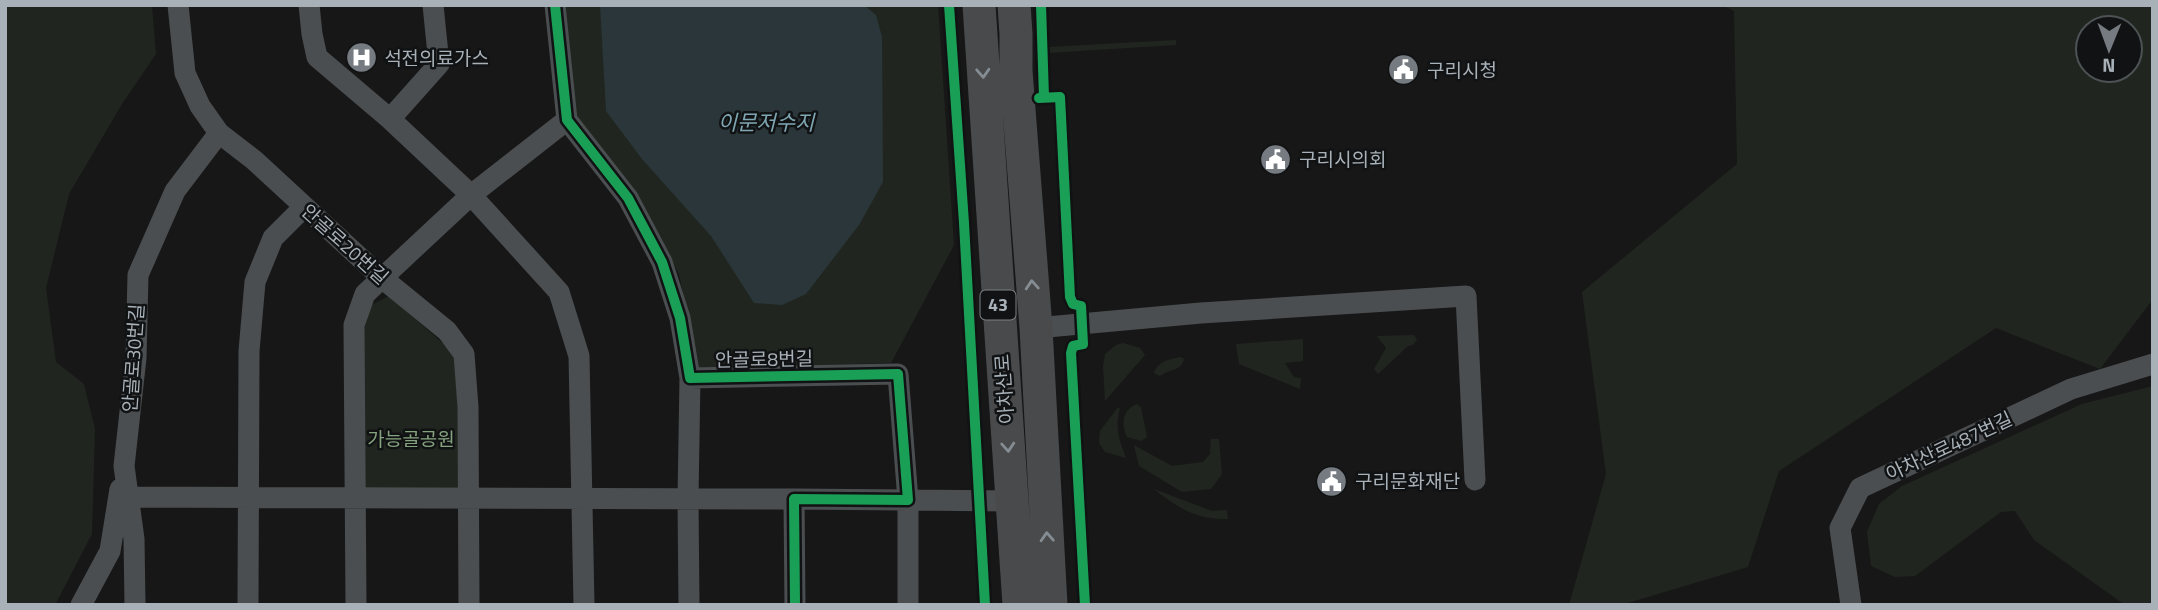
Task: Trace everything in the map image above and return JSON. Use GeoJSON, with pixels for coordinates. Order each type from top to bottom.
{"type":"FeatureCollection","features":[{"type":"Feature","properties":{"kind":"main road","name":"아차산로"},"geometry":{"type":"LineString","coordinates":[[979,5],[1019,605]]}},
{"type":"Feature","properties":{"kind":"main road","name":"아차산로"},"geometry":{"type":"LineString","coordinates":[[1013,5],[1051,605]]}},
{"type":"Feature","properties":{"kind":"street","name":"안골로20번길"},"geometry":{"type":"LineString","coordinates":[[178,5],[185,73],[200,106],[219,134],[254,160],[382,278],[447,331],[464,354],[468,407],[469,605]]}},
{"type":"Feature","properties":{"kind":"street"},"geometry":{"type":"LineString","coordinates":[[309,5],[317,57],[390,119],[471,195],[559,292],[579,356],[584,498],[584,605]]}},
{"type":"Feature","properties":{"kind":"street"},"geometry":{"type":"LineString","coordinates":[[390,119],[439,64],[433,5]]}},
{"type":"Feature","properties":{"kind":"street"},"geometry":{"type":"LineString","coordinates":[[356,605],[354,325],[365,294],[471,195],[567,120],[555,5]]}},
{"type":"Feature","properties":{"kind":"street","name":"안골로8번길"},"geometry":{"type":"LineString","coordinates":[[567,120],[628,198],[662,262],[680,318],[690,378],[898,374],[908,500]]}},
{"type":"Feature","properties":{"kind":"street","name":"안골로30번길"},"geometry":{"type":"LineString","coordinates":[[135,605],[134,539],[124,466],[136,358],[138,275],[175,191],[219,134]]}},
{"type":"Feature","properties":{"kind":"street"},"geometry":{"type":"LineString","coordinates":[[248,605],[249,351],[255,282],[272,238],[304,207]]}},
{"type":"Feature","properties":{"kind":"street"},"geometry":{"type":"LineString","coordinates":[[1035,328],[1201,313],[1466,296],[1475,480]]}},
{"type":"Feature","properties":{"kind":"street","name":"아차산로487번길"},"geometry":{"type":"LineString","coordinates":[[1851,605],[1840,528],[1860,488],[2071,389],[2153,364]]}},
{"type":"Feature","properties":{"kind":"street"},"geometry":{"type":"LineString","coordinates":[[689,605],[690,378]]}},
{"type":"Feature","properties":{"kind":"street"},"geometry":{"type":"LineString","coordinates":[[81,605],[110,551],[124,466]]}},
{"type":"Feature","properties":{"kind":"street"},"geometry":{"type":"LineString","coordinates":[[128,497],[1012,501]]}},
{"type":"Feature","properties":{"kind":"street"},"geometry":{"type":"LineString","coordinates":[[794,499],[795,605]]}},
{"type":"Feature","properties":{"kind":"street"},"geometry":{"type":"LineString","coordinates":[[908,500],[908,605]]}},
{"type":"Feature","properties":{"kind":"green space"},"geometry":{"type":"Polygon","coordinates":[[[5,5],[152,6],[156,54],[122,104],[69,194],[46,288],[56,362],[84,384],[95,429],[92,534],[55,605],[5,605],[5,5]]]}},
{"type":"Feature","properties":{"kind":"green space"},"geometry":{"type":"Polygon","coordinates":[[[563,5],[938,5],[954,245],[891,363],[698,368],[679,274],[628,181],[573,113],[563,5]]]}},
{"type":"Feature","properties":{"kind":"green space"},"geometry":{"type":"Polygon","coordinates":[[[1722,5],[2153,5],[2153,299],[2100,369],[1996,328],[1779,471],[1748,567],[1621,605],[1569,605],[1606,474],[1582,292],[1737,164],[1734,11],[1722,5]]]}},
{"type":"Feature","properties":{"kind":"green space"},"geometry":{"type":"Polygon","coordinates":[[[1176,40],[1176,45],[1047,53],[1047,47],[1176,40]]]}},
{"type":"Feature","properties":{"kind":"green space","name":"가능골공원"},"geometry":{"type":"Polygon","coordinates":[[[389,296],[455,354],[462,489],[363,488],[363,335],[369,306],[389,296]]]}},
{"type":"Feature","properties":{"kind":"green space"},"geometry":{"type":"Polygon","coordinates":[[[1414,335],[1417,340],[1413,345],[1408,346],[1378,374],[1374,369],[1386,348],[1377,336],[1414,335]]]}},
{"type":"Feature","properties":{"kind":"green space"},"geometry":{"type":"Polygon","coordinates":[[[1303,339],[1303,361],[1285,363],[1294,377],[1301,378],[1300,389],[1239,364],[1236,344],[1303,339]]]}},
{"type":"Feature","properties":{"kind":"green space"},"geometry":{"type":"Polygon","coordinates":[[[1123,343],[1140,348],[1145,355],[1105,401],[1105,354],[1123,343]]]}},
{"type":"Feature","properties":{"kind":"green space"},"geometry":{"type":"Polygon","coordinates":[[[1181,357],[1184,359],[1183,363],[1178,368],[1160,376],[1154,373],[1161,363],[1181,357]]]}},
{"type":"Feature","properties":{"kind":"green space"},"geometry":{"type":"Polygon","coordinates":[[[2153,386],[2153,605],[2125,605],[2034,540],[2015,511],[2001,512],[1915,576],[1895,577],[1871,566],[1867,532],[1879,504],[1902,486],[2082,404],[2153,386]]]}},
{"type":"Feature","properties":{"kind":"green space"},"geometry":{"type":"Polygon","coordinates":[[[1137,404],[1141,407],[1147,437],[1141,441],[1127,437],[1124,428],[1124,418],[1128,410],[1137,404]]]}},
{"type":"Feature","properties":{"kind":"green space"},"geometry":{"type":"Polygon","coordinates":[[[1118,407],[1119,434],[1126,458],[1105,452],[1099,443],[1100,431],[1118,407]]]}},
{"type":"Feature","properties":{"kind":"green space"},"geometry":{"type":"Polygon","coordinates":[[[1211,439],[1219,439],[1222,474],[1211,489],[1182,492],[1139,466],[1134,445],[1172,466],[1203,462],[1210,454],[1211,439]]]}},
{"type":"Feature","properties":{"kind":"green space"},"geometry":{"type":"Polygon","coordinates":[[[1154,489],[1212,511],[1227,510],[1228,519],[1188,512],[1154,489]]]}},
{"type":"Feature","properties":{"kind":"water","name":"이문저수지"},"geometry":{"type":"Polygon","coordinates":[[[600,5],[864,5],[876,15],[882,37],[883,182],[859,225],[806,294],[782,305],[754,303],[711,236],[642,159],[606,111],[600,5]]]}},
{"type":"Feature","properties":{"kind":"cycle path"},"geometry":{"type":"LineString","coordinates":[[555,5],[567,120],[628,198],[662,262],[680,318],[690,378],[898,374],[908,500],[794,499],[795,605]]}},
{"type":"Feature","properties":{"kind":"cycle path"},"geometry":{"type":"LineString","coordinates":[[949,5],[985,605]]}},
{"type":"Feature","properties":{"kind":"cycle path"},"geometry":{"type":"LineString","coordinates":[[1041,5],[1044,97]]}},
{"type":"Feature","properties":{"kind":"cycle path"},"geometry":{"type":"LineString","coordinates":[[1039,98],[1060,97],[1070,297],[1073,304],[1081,306],[1083,344],[1073,346],[1071,353],[1085,605]]}},
{"type":"Feature","properties":{"kind":"place","name":"석전의료가스"},"geometry":{"type":"Point","coordinates":[361,58]}},
{"type":"Feature","properties":{"kind":"place","name":"구리시청"},"geometry":{"type":"Point","coordinates":[1404,70]}},
{"type":"Feature","properties":{"kind":"place","name":"구리시의회"},"geometry":{"type":"Point","coordinates":[1276,159]}},
{"type":"Feature","properties":{"kind":"place","name":"구리문화재단"},"geometry":{"type":"Point","coordinates":[1332,481]}}]}
